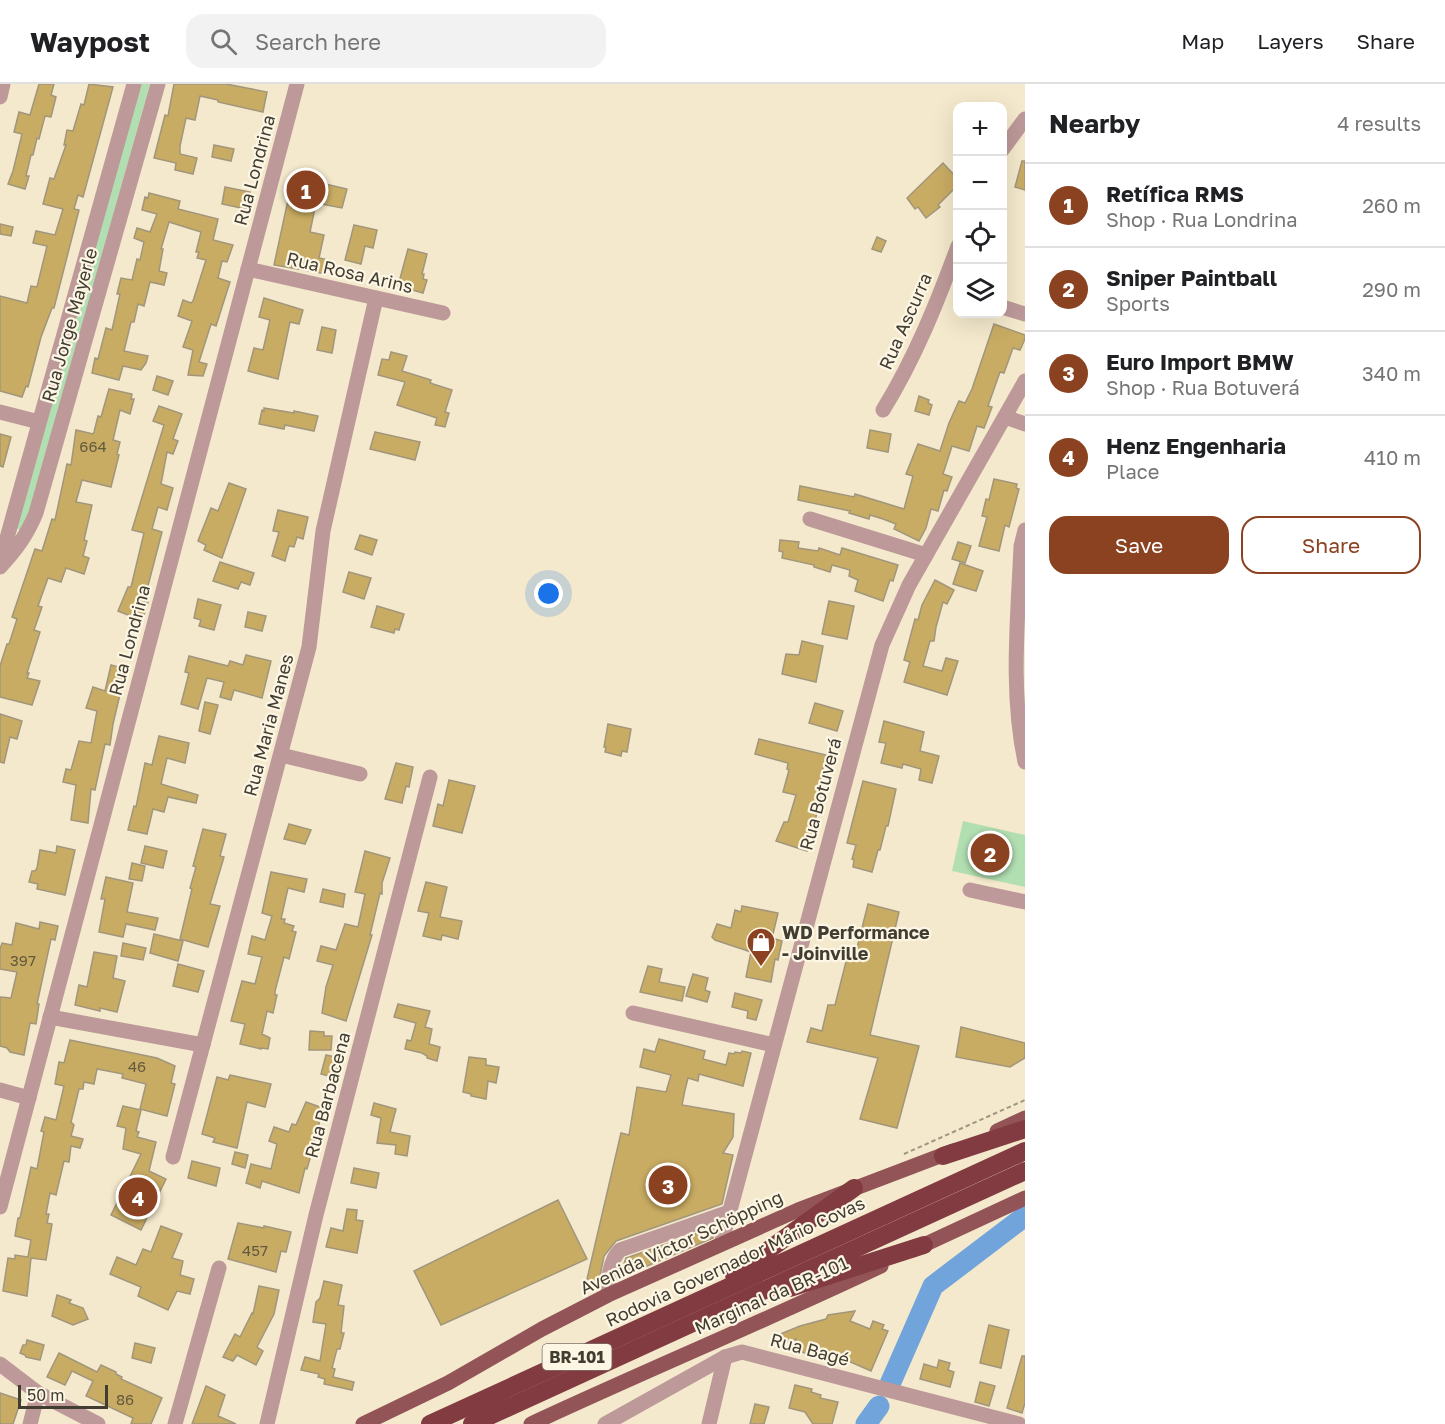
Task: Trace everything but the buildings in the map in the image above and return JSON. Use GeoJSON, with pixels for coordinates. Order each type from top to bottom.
{"type":"FeatureCollection","features":[{"type":"Feature","properties":{"kind":"highway"},"geometry":{"type":"LineString","coordinates":[[942,1156],[1025,1129]]}},
{"type":"Feature","properties":{"kind":"highway","name":"Rodovia Governador Mário Covas"},"geometry":{"type":"LineString","coordinates":[[430,1424],[1025,1151]]}},
{"type":"Feature","properties":{"kind":"highway","name":"BR-101"},"geometry":{"type":"LineString","coordinates":[[472,1424],[1025,1171]]}},
{"type":"Feature","properties":{"kind":"highway"},"geometry":{"type":"LineString","coordinates":[[700,1300],[854,1188]]}},
{"type":"Feature","properties":{"kind":"highway"},"geometry":{"type":"LineString","coordinates":[[714,1313],[924,1245]]}},
{"type":"Feature","properties":{"kind":"main road","name":"Avenida Victor Schöpping"},"geometry":{"type":"LineString","coordinates":[[363,1424],[448,1383],[542,1329],[608,1295],[798,1209],[942,1156],[1025,1118]]}},
{"type":"Feature","properties":{"kind":"main road","name":"Marginal da BR-101"},"geometry":{"type":"LineString","coordinates":[[531,1424],[643,1372],[752,1326],[1025,1198]]}},
{"type":"Feature","properties":{"kind":"street"},"geometry":{"type":"LineString","coordinates":[[0,97],[3,84]]}},
{"type":"Feature","properties":{"kind":"street","name":"Rua Jorge Mayerle"},"geometry":{"type":"LineString","coordinates":[[0,565],[134,84]]}},
{"type":"Feature","properties":{"kind":"street","name":"Rua Jorge Mayerle"},"geometry":{"type":"LineString","coordinates":[[0,565],[18,548],[30,529],[36,513],[158,84]]}},
{"type":"Feature","properties":{"kind":"street","name":"Rua Londrina"},"geometry":{"type":"LineString","coordinates":[[0,1207],[297,84]]}},
{"type":"Feature","properties":{"kind":"street"},"geometry":{"type":"LineString","coordinates":[[1007,143],[1025,119]]}},
{"type":"Feature","properties":{"kind":"street","name":"Rua Ascurra"},"geometry":{"type":"LineString","coordinates":[[883,410],[900,382],[942,290],[953,258]]}},
{"type":"Feature","properties":{"kind":"street","name":"Rua Rosa Arins"},"geometry":{"type":"LineString","coordinates":[[248,269],[443,313]]}},
{"type":"Feature","properties":{"kind":"street"},"geometry":{"type":"LineString","coordinates":[[942,290],[953,293]]}},
{"type":"Feature","properties":{"kind":"street","name":"Rua Maria Manes"},"geometry":{"type":"LineString","coordinates":[[173,1157],[309,647],[323,531],[376,298]]}},
{"type":"Feature","properties":{"kind":"street"},"geometry":{"type":"LineString","coordinates":[[1007,309],[1025,314]]}},
{"type":"Feature","properties":{"kind":"street","name":"Rua Botuverá"},"geometry":{"type":"LineString","coordinates":[[721,1244],[882,645],[899,604],[1025,381]]}},
{"type":"Feature","properties":{"kind":"street"},"geometry":{"type":"LineString","coordinates":[[0,412],[39,422]]}},
{"type":"Feature","properties":{"kind":"street"},"geometry":{"type":"LineString","coordinates":[[1005,417],[1025,424]]}},
{"type":"Feature","properties":{"kind":"street"},"geometry":{"type":"LineString","coordinates":[[810,519],[926,555]]}},
{"type":"Feature","properties":{"kind":"street"},"geometry":{"type":"LineString","coordinates":[[1025,530],[1021,546],[1017,651],[1018,703],[1025,762]]}},
{"type":"Feature","properties":{"kind":"street"},"geometry":{"type":"LineString","coordinates":[[281,755],[360,774]]}},
{"type":"Feature","properties":{"kind":"street","name":"Rua Barbacena"},"geometry":{"type":"LineString","coordinates":[[267,1424],[316,1215],[430,777]]}},
{"type":"Feature","properties":{"kind":"street"},"geometry":{"type":"LineString","coordinates":[[970,890],[1025,902]]}},
{"type":"Feature","properties":{"kind":"street"},"geometry":{"type":"LineString","coordinates":[[633,1013],[774,1045]]}},
{"type":"Feature","properties":{"kind":"street"},"geometry":{"type":"LineString","coordinates":[[50,1017],[203,1045]]}},
{"type":"Feature","properties":{"kind":"street"},"geometry":{"type":"LineString","coordinates":[[0,1090],[29,1098]]}},
{"type":"Feature","properties":{"kind":"street"},"geometry":{"type":"LineString","coordinates":[[608,1295],[608,1282],[614,1256],[620,1250],[729,1212]]}},
{"type":"Feature","properties":{"kind":"street"},"geometry":{"type":"LineString","coordinates":[[175,1424],[219,1268]]}},
{"type":"Feature","properties":{"kind":"street","name":"Rua Bagé"},"geometry":{"type":"LineString","coordinates":[[605,1424],[733,1354],[751,1353],[1019,1424]]}},
{"type":"Feature","properties":{"kind":"street"},"geometry":{"type":"LineString","coordinates":[[709,1424],[726,1358]]}},
{"type":"Feature","properties":{"kind":"street"},"geometry":{"type":"LineString","coordinates":[[0,1364],[38,1393],[98,1424]]}},
{"type":"Feature","properties":{"kind":"street"},"geometry":{"type":"LineString","coordinates":[[30,1424],[38,1393]]}},
{"type":"Feature","properties":{"kind":"green space"},"geometry":{"type":"Polygon","coordinates":[[[140,84],[150,84],[25,529],[20,531],[16,527],[140,84]]]}},
{"type":"Feature","properties":{"kind":"green space"},"geometry":{"type":"Polygon","coordinates":[[[963,821],[1025,835],[1025,887],[952,871],[963,821]]]}},
{"type":"Feature","properties":{"kind":"waterway"},"geometry":{"type":"LineString","coordinates":[[890,1384],[933,1286],[1025,1216]]}},
{"type":"Feature","properties":{"kind":"waterway"},"geometry":{"type":"LineString","coordinates":[[866,1424],[879,1406]]}},
{"type":"Feature","properties":{"kind":"place","name":"Retífica RMS"},"geometry":{"type":"Point","coordinates":[306,190]}},
{"type":"Feature","properties":{"kind":"place","name":"Sniper Paintball"},"geometry":{"type":"Point","coordinates":[990,853]}},
{"type":"Feature","properties":{"kind":"place","name":"WD Performance - Joinville"},"geometry":{"type":"Point","coordinates":[761,968]}},
{"type":"Feature","properties":{"kind":"place","name":"Euro Import BMW"},"geometry":{"type":"Point","coordinates":[668,1185]}},
{"type":"Feature","properties":{"kind":"place","name":"Henz Engenharia"},"geometry":{"type":"Point","coordinates":[138,1197]}}]}
